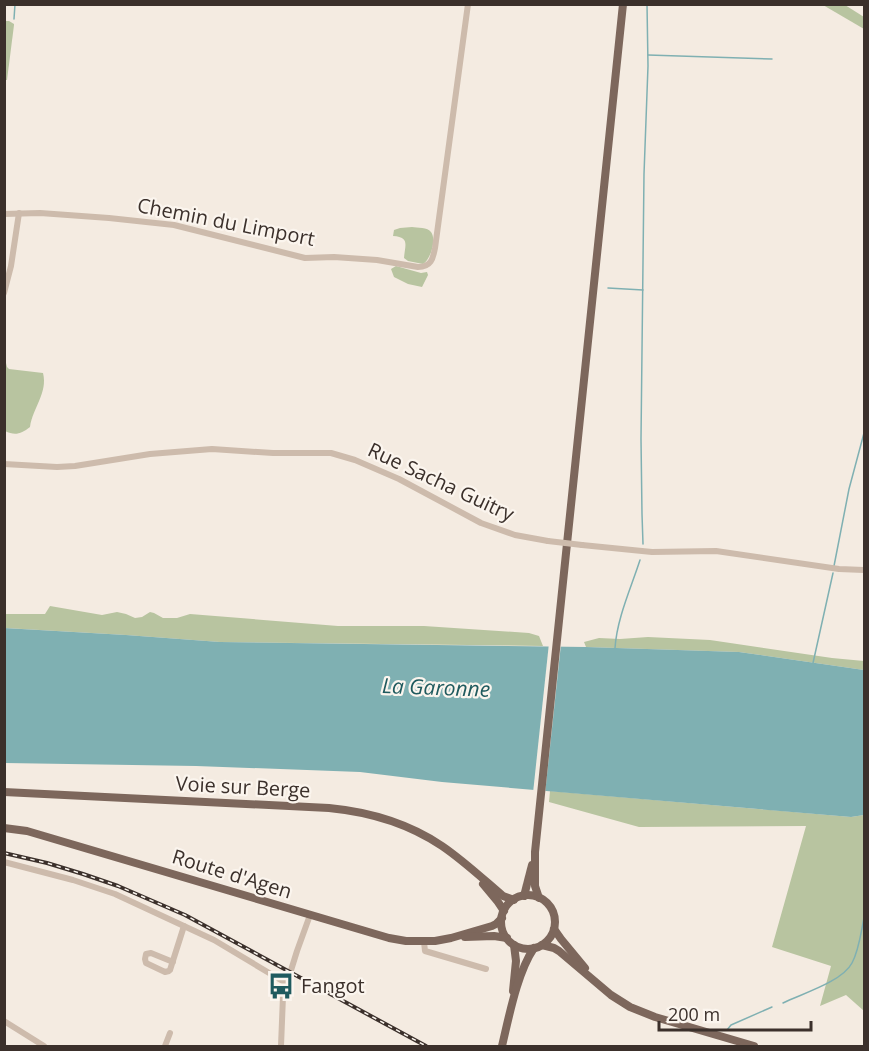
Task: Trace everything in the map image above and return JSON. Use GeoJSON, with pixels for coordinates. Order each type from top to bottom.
{"type":"FeatureCollection","features":[{"type":"Feature","properties":{"kind":"main road"},"geometry":{"type":"LineString","coordinates":[[539,898],[535,886],[535,848],[623,4]]}},
{"type":"Feature","properties":{"kind":"main road","name":"Voie sur Berge"},"geometry":{"type":"LineString","coordinates":[[4,792],[313,807],[352,811],[386,819],[415,831],[441,845],[466,865]]}},
{"type":"Feature","properties":{"kind":"main road","name":"Route d'Agen"},"geometry":{"type":"LineString","coordinates":[[4,828],[27,831],[389,938],[424,942],[451,938],[494,936],[507,938]]}},
{"type":"Feature","properties":{"kind":"main road"},"geometry":{"type":"LineString","coordinates":[[524,896],[535,848]]}},
{"type":"Feature","properties":{"kind":"main road"},"geometry":{"type":"LineString","coordinates":[[466,865],[503,896],[514,900]]}},
{"type":"Feature","properties":{"kind":"main road"},"geometry":{"type":"LineString","coordinates":[[466,865],[494,896],[503,915],[502,928],[514,945],[524,948],[554,948],[606,991],[643,1013],[754,1047]]}},
{"type":"Feature","properties":{"kind":"main road"},"geometry":{"type":"LineString","coordinates":[[503,915],[514,900],[532,896],[546,902],[554,916],[554,929],[548,940],[527,959],[507,1024]]}},
{"type":"Feature","properties":{"kind":"main road","name":"Route d'Agen"},"geometry":{"type":"LineString","coordinates":[[451,938],[496,924],[503,915]]}},
{"type":"Feature","properties":{"kind":"main road"},"geometry":{"type":"LineString","coordinates":[[554,929],[606,991]]}},
{"type":"Feature","properties":{"kind":"main road"},"geometry":{"type":"LineString","coordinates":[[502,1047],[516,961],[514,945]]}},
{"type":"Feature","properties":{"kind":"street","name":"Chemin du Limport"},"geometry":{"type":"LineString","coordinates":[[4,214],[109,218],[174,225],[305,258],[334,257],[377,260],[418,267],[429,265],[435,248],[468,4]]}},
{"type":"Feature","properties":{"kind":"street"},"geometry":{"type":"LineString","coordinates":[[4,293],[19,213]]}},
{"type":"Feature","properties":{"kind":"street","name":"Rue Sacha Guitry"},"geometry":{"type":"LineString","coordinates":[[4,464],[75,466],[150,454],[212,449],[273,453],[331,453],[355,460],[399,479],[480,523],[514,535],[652,552],[716,551],[839,569],[864,570]]}},
{"type":"Feature","properties":{"kind":"street"},"geometry":{"type":"LineString","coordinates":[[4,862],[103,889],[213,940],[286,983]]}},
{"type":"Feature","properties":{"kind":"street"},"geometry":{"type":"LineString","coordinates":[[281,1047],[283,996],[310,915]]}},
{"type":"Feature","properties":{"kind":"street"},"geometry":{"type":"LineString","coordinates":[[173,962],[184,926]]}},
{"type":"Feature","properties":{"kind":"street"},"geometry":{"type":"LineString","coordinates":[[424,942],[425,951],[486,969]]}},
{"type":"Feature","properties":{"kind":"street"},"geometry":{"type":"LineString","coordinates":[[4,1021],[44,1047]]}},
{"type":"Feature","properties":{"kind":"street"},"geometry":{"type":"LineString","coordinates":[[165,1047],[170,1033]]}},
{"type":"Feature","properties":{"kind":"green space"},"geometry":{"type":"Polygon","coordinates":[[[823,5],[845,5],[864,17],[864,29],[823,5]]]}},
{"type":"Feature","properties":{"kind":"green space"},"geometry":{"type":"Polygon","coordinates":[[[5,21],[14,24],[7,80],[4,80],[5,21]]]}},
{"type":"Feature","properties":{"kind":"green space"},"geometry":{"type":"Polygon","coordinates":[[[412,227],[427,229],[433,236],[432,249],[423,264],[404,258],[404,240],[393,236],[394,230],[412,227]]]}},
{"type":"Feature","properties":{"kind":"green space"},"geometry":{"type":"Polygon","coordinates":[[[396,266],[421,273],[427,272],[428,275],[422,287],[408,284],[394,277],[391,269],[396,266]]]}},
{"type":"Feature","properties":{"kind":"green space"},"geometry":{"type":"Polygon","coordinates":[[[5,359],[9,369],[43,373],[44,387],[30,427],[18,434],[5,431],[5,359]]]}},
{"type":"Feature","properties":{"kind":"green space"},"geometry":{"type":"Polygon","coordinates":[[[50,606],[102,615],[117,612],[135,618],[150,612],[163,618],[177,618],[190,614],[338,626],[424,626],[529,633],[539,636],[543,646],[220,642],[5,628],[4,614],[45,614],[50,606]]]}},
{"type":"Feature","properties":{"kind":"green space"},"geometry":{"type":"Polygon","coordinates":[[[648,637],[710,640],[864,661],[864,670],[739,652],[586,647],[584,642],[599,638],[648,637]]]}},
{"type":"Feature","properties":{"kind":"green space"},"geometry":{"type":"Polygon","coordinates":[[[550,791],[851,817],[864,815],[864,1011],[846,995],[820,1006],[831,966],[772,947],[806,826],[639,827],[549,802],[550,791]]]}},
{"type":"Feature","properties":{"kind":"water","name":"La Garonne"},"geometry":{"type":"Polygon","coordinates":[[[4,628],[220,642],[586,647],[739,652],[864,670],[864,815],[851,817],[442,782],[360,772],[196,766],[5,763],[4,628]]]}},
{"type":"Feature","properties":{"kind":"pier"},"geometry":{"type":"Polygon","coordinates":[[[549,643],[561,644],[545,794],[533,793],[549,643]]]}},
{"type":"Feature","properties":{"kind":"waterway"},"geometry":{"type":"LineString","coordinates":[[14,19],[15,4]]}},
{"type":"Feature","properties":{"kind":"waterway"},"geometry":{"type":"LineString","coordinates":[[643,544],[641,439],[644,174],[648,66],[647,4]]}},
{"type":"Feature","properties":{"kind":"waterway"},"geometry":{"type":"LineString","coordinates":[[648,55],[772,59]]}},
{"type":"Feature","properties":{"kind":"waterway"},"geometry":{"type":"LineString","coordinates":[[608,288],[643,290]]}},
{"type":"Feature","properties":{"kind":"waterway"},"geometry":{"type":"LineString","coordinates":[[834,566],[849,489],[864,433]]}},
{"type":"Feature","properties":{"kind":"waterway"},"geometry":{"type":"LineString","coordinates":[[615,648],[621,614],[640,560]]}},
{"type":"Feature","properties":{"kind":"waterway"},"geometry":{"type":"LineString","coordinates":[[813,663],[833,573]]}},
{"type":"Feature","properties":{"kind":"waterway"},"geometry":{"type":"LineString","coordinates":[[783,1003],[831,982],[847,970],[860,941],[864,918]]}},
{"type":"Feature","properties":{"kind":"waterway"},"geometry":{"type":"LineString","coordinates":[[727,1030],[731,1025],[772,1007]]}},
{"type":"Feature","properties":{"kind":"railway"},"geometry":{"type":"LineString","coordinates":[[4,853],[83,874],[118,886],[185,915],[426,1046]]}},
{"type":"Feature","properties":{"kind":"place","name":"Fangot"},"geometry":{"type":"Point","coordinates":[281,986]}}]}
